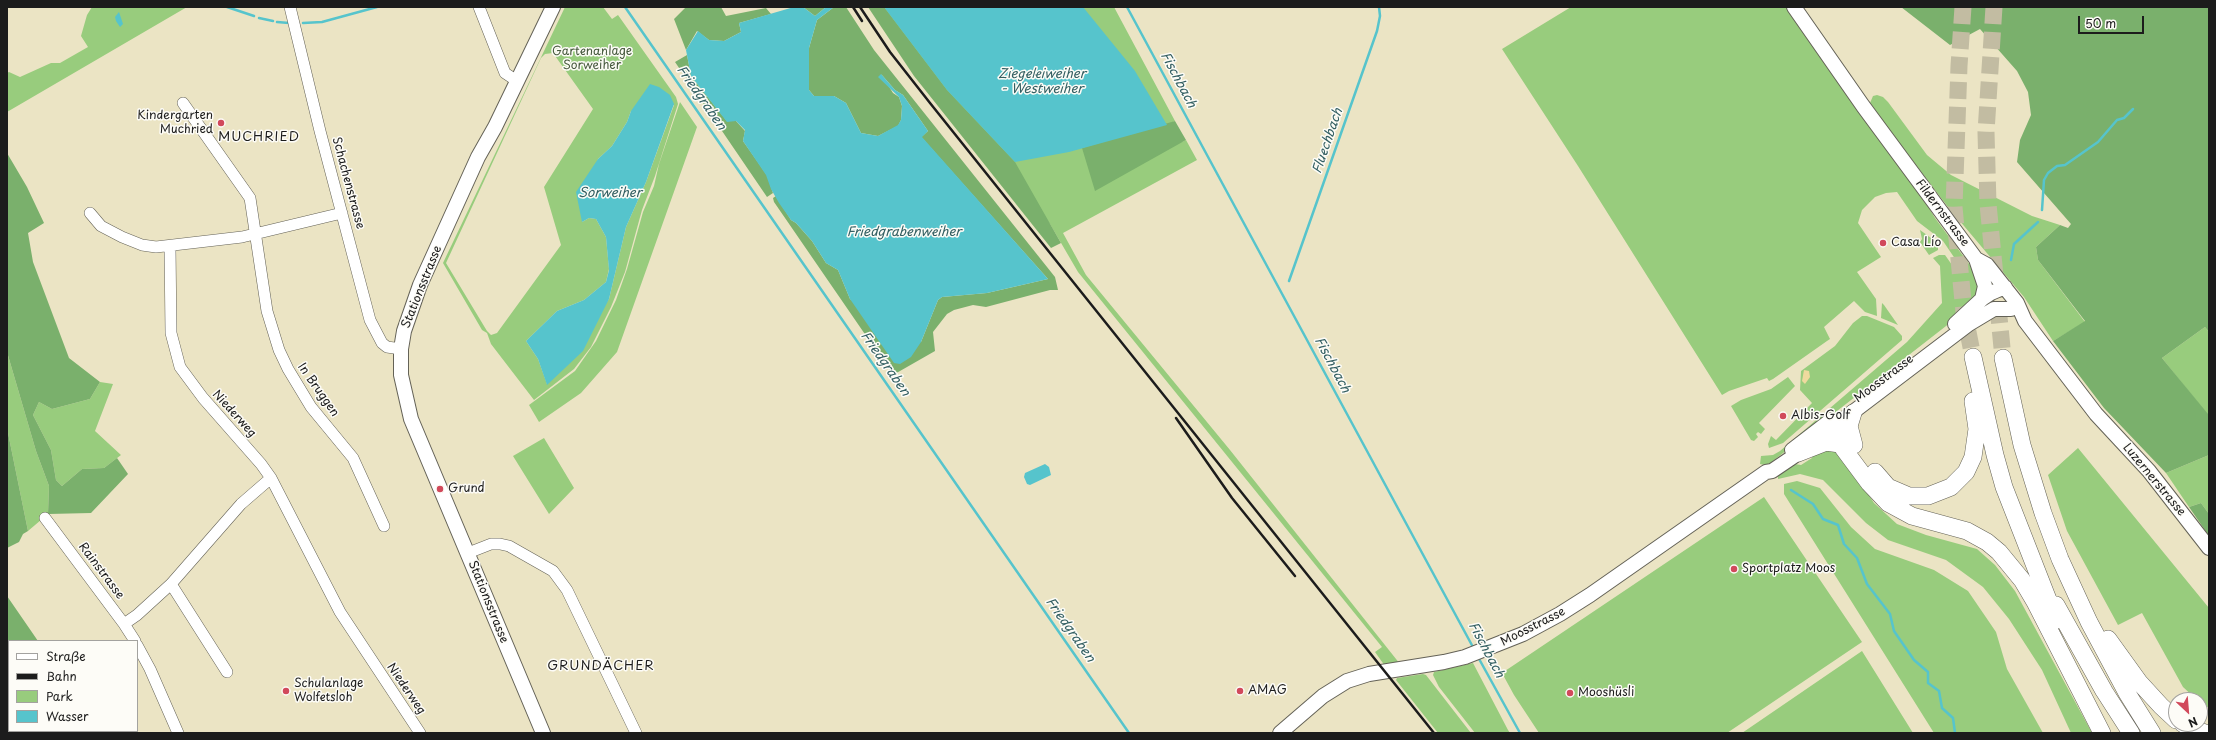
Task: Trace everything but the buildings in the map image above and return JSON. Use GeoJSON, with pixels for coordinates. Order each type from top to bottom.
{"type":"FeatureCollection","features":[{"type":"Feature","properties":{"kind":"highway"},"geometry":{"type":"LineString","coordinates":[[1798,453],[1826,442],[1847,445],[1882,481],[1895,491],[1922,497],[1939,493],[1951,487],[1966,472],[1976,444],[1977,429],[1970,358],[2004,487],[2051,611],[2110,733]]}},
{"type":"Feature","properties":{"kind":"highway"},"geometry":{"type":"LineString","coordinates":[[2003,358],[2022,445],[2043,513],[2060,559],[2089,622],[2127,693],[2152,733]]}},
{"type":"Feature","properties":{"kind":"highway"},"geometry":{"type":"LineString","coordinates":[[1847,445],[1849,426],[1853,413]]}},
{"type":"Feature","properties":{"kind":"highway"},"geometry":{"type":"LineString","coordinates":[[1832,425],[1847,445],[1870,483],[1888,503],[1912,516],[1967,531],[1987,542],[1999,552],[2022,580],[2035,602],[2102,733]]}},
{"type":"Feature","properties":{"kind":"highway"},"geometry":{"type":"LineString","coordinates":[[2060,559],[2105,634],[2132,672],[2168,713]]}},
{"type":"Feature","properties":{"kind":"highway"},"geometry":{"type":"LineString","coordinates":[[2032,561],[2093,673],[2131,733]]}},
{"type":"Feature","properties":{"kind":"main road","name":"Stationsstrasse"},"geometry":{"type":"LineString","coordinates":[[543,733],[411,419],[401,375],[401,349],[404,331],[420,285],[465,190],[478,157],[553,7]]}},
{"type":"Feature","properties":{"kind":"main road","name":"Fildernstrasse"},"geometry":{"type":"LineString","coordinates":[[1794,7],[1863,106],[2001,291]]}},
{"type":"Feature","properties":{"kind":"main road"},"geometry":{"type":"LineString","coordinates":[[1976,259],[1985,286],[1982,299]]}},
{"type":"Feature","properties":{"kind":"main road"},"geometry":{"type":"LineString","coordinates":[[2001,291],[2011,309],[2025,321]]}},
{"type":"Feature","properties":{"kind":"main road"},"geometry":{"type":"LineString","coordinates":[[2001,291],[2017,303],[2025,321]]}},
{"type":"Feature","properties":{"kind":"main road","name":"Moosstrasse"},"geometry":{"type":"LineString","coordinates":[[1766,472],[1772,471],[1798,453],[1946,331],[1982,299],[2001,291]]}},
{"type":"Feature","properties":{"kind":"main road","name":"Moosstrasse"},"geometry":{"type":"LineString","coordinates":[[1969,324],[2001,291]]}},
{"type":"Feature","properties":{"kind":"main road","name":"Moosstrasse"},"geometry":{"type":"LineString","coordinates":[[1280,733],[1323,696],[1347,681],[1369,674],[1444,662],[1468,656],[1523,634],[1590,595],[1766,472],[1769,468],[1832,425],[1853,413],[1969,324],[1994,309],[2011,309]]}},
{"type":"Feature","properties":{"kind":"main road","name":"Luzernerstrasse"},"geometry":{"type":"LineString","coordinates":[[2025,321],[2096,414],[2149,471],[2209,548]]}},
{"type":"Feature","properties":{"kind":"street","name":"Schachenstrasse"},"geometry":{"type":"LineString","coordinates":[[290,7],[342,213],[373,327],[382,343],[387,347],[401,349]]}},
{"type":"Feature","properties":{"kind":"street"},"geometry":{"type":"LineString","coordinates":[[478,7],[505,73],[517,81]]}},
{"type":"Feature","properties":{"kind":"street","name":"In Bruggen"},"geometry":{"type":"LineString","coordinates":[[183,104],[250,198],[257,234],[267,311],[279,350],[299,389],[353,458],[384,526]]}},
{"type":"Feature","properties":{"kind":"street"},"geometry":{"type":"LineString","coordinates":[[90,213],[101,226],[128,240],[142,245],[170,246],[257,234],[342,213]]}},
{"type":"Feature","properties":{"kind":"street","name":"Niederweg"},"geometry":{"type":"LineString","coordinates":[[170,246],[171,333],[180,367],[203,398],[261,464],[271,478],[340,612],[420,733]]}},
{"type":"Feature","properties":{"kind":"street"},"geometry":{"type":"LineString","coordinates":[[124,624],[137,615],[170,584],[241,504],[271,478]]}},
{"type":"Feature","properties":{"kind":"street","name":"Rainstrasse"},"geometry":{"type":"LineString","coordinates":[[45,518],[134,640]]}},
{"type":"Feature","properties":{"kind":"street"},"geometry":{"type":"LineString","coordinates":[[468,553],[491,544],[509,546],[553,572],[567,590],[636,733]]}},
{"type":"Feature","properties":{"kind":"street"},"geometry":{"type":"LineString","coordinates":[[170,584],[227,672]]}},
{"type":"Feature","properties":{"kind":"street"},"geometry":{"type":"LineString","coordinates":[[138,647],[150,669],[178,733]]}},
{"type":"Feature","properties":{"kind":"green space"},"geometry":{"type":"Polygon","coordinates":[[[92,7],[187,7],[7,112],[7,73],[9,72],[20,77],[51,63],[60,63],[88,47],[81,36],[87,15],[92,7]]]}},
{"type":"Feature","properties":{"kind":"green space","name":"Gartenanlage Sorweiher"},"geometry":{"type":"Polygon","coordinates":[[[565,7],[603,7],[612,19],[618,15],[676,97],[678,104],[655,176],[642,210],[625,272],[611,307],[591,347],[574,369],[534,400],[491,344],[487,333],[482,330],[443,263],[565,7]],[[553,53],[545,54],[541,58],[446,263],[487,331],[491,335],[497,333],[561,245],[544,187],[593,109],[553,53]],[[674,105],[631,111],[627,122],[612,146],[598,159],[582,222],[589,218],[596,219],[606,237],[609,269],[606,282],[584,300],[557,311],[526,341],[538,359],[547,384],[609,299],[626,227],[646,182],[674,105]]]}},
{"type":"Feature","properties":{"kind":"green space"},"geometry":{"type":"Polygon","coordinates":[[[686,7],[721,7],[726,16],[766,8],[771,14],[739,23],[741,32],[724,41],[709,40],[697,31],[686,50],[674,19],[686,7]]]}},
{"type":"Feature","properties":{"kind":"green space"},"geometry":{"type":"Polygon","coordinates":[[[803,7],[826,7],[815,16],[803,7]]]}},
{"type":"Feature","properties":{"kind":"green space"},"geometry":{"type":"Polygon","coordinates":[[[834,7],[846,7],[874,50],[1055,277],[1058,290],[1050,290],[986,307],[973,305],[954,310],[947,314],[933,332],[935,351],[893,375],[774,202],[773,198],[776,196],[791,220],[796,223],[812,241],[826,263],[838,270],[850,299],[921,342],[938,300],[942,297],[987,293],[1048,279],[921,137],[928,131],[903,95],[895,90],[881,74],[893,93],[899,97],[902,106],[901,120],[898,126],[878,136],[861,133],[846,103],[834,96],[814,96],[809,90],[809,48],[817,20],[834,7]]]}},
{"type":"Feature","properties":{"kind":"green space"},"geometry":{"type":"Polygon","coordinates":[[[868,7],[884,7],[947,90],[1015,162],[1061,243],[1051,248],[914,76],[868,7]]]}},
{"type":"Feature","properties":{"kind":"green space","name":"Ziegeleiweiher - Westweiher"},"geometry":{"type":"Polygon","coordinates":[[[873,7],[1114,7],[1175,121],[1171,123],[1182,142],[1186,140],[1197,160],[1063,233],[1086,275],[1230,450],[1400,664],[1385,666],[1375,652],[1382,647],[1078,272],[1050,224],[873,7]]]}},
{"type":"Feature","properties":{"kind":"green space"},"geometry":{"type":"Polygon","coordinates":[[[1571,7],[1787,7],[1923,198],[1935,218],[1978,276],[1982,289],[1964,312],[1769,464],[1760,464],[1761,456],[1773,455],[1780,451],[1907,342],[1942,303],[1940,266],[1933,258],[1939,255],[1945,255],[1957,272],[1962,269],[1943,241],[1917,221],[1897,192],[1886,193],[1875,197],[1862,210],[1858,223],[1881,257],[1857,272],[1876,299],[1877,316],[1865,312],[1854,301],[1824,327],[1830,339],[1773,379],[1769,381],[1767,378],[1729,391],[1722,395],[1578,166],[1502,49],[1571,7]]]}},
{"type":"Feature","properties":{"kind":"green space"},"geometry":{"type":"Polygon","coordinates":[[[1901,7],[2209,7],[2209,332],[2205,327],[2162,358],[2208,414],[2209,455],[2166,473],[2104,408],[2053,341],[2085,321],[2038,260],[2036,247],[2060,225],[2068,228],[2071,224],[2017,162],[2020,140],[2031,115],[2028,92],[2017,71],[1980,29],[1950,45],[1901,7]]]}},
{"type":"Feature","properties":{"kind":"green space"},"geometry":{"type":"Polygon","coordinates":[[[687,55],[691,76],[727,121],[736,121],[745,131],[743,141],[767,175],[773,193],[767,197],[675,62],[687,55]]]}},
{"type":"Feature","properties":{"kind":"green space"},"geometry":{"type":"Polygon","coordinates":[[[1877,95],[1883,97],[1888,102],[1927,155],[1951,175],[2032,216],[2060,225],[2036,247],[2038,260],[2085,322],[2053,341],[2024,297],[1948,207],[1870,103],[1873,96],[1877,95]]]}},
{"type":"Feature","properties":{"kind":"green space"},"geometry":{"type":"Polygon","coordinates":[[[680,102],[697,127],[617,352],[581,393],[539,422],[529,405],[575,371],[596,341],[616,300],[627,269],[643,212],[654,186],[659,164],[680,102]]]}},
{"type":"Feature","properties":{"kind":"green space"},"geometry":{"type":"Polygon","coordinates":[[[1175,121],[1186,140],[1095,191],[1082,148],[1175,121]]]}},
{"type":"Feature","properties":{"kind":"green space"},"geometry":{"type":"Polygon","coordinates":[[[7,153],[27,187],[44,223],[28,233],[33,262],[69,358],[100,382],[90,399],[52,409],[39,402],[33,415],[51,450],[56,480],[62,486],[82,469],[104,468],[117,458],[128,474],[91,513],[48,514],[49,486],[36,451],[7,352],[7,153]]]}},
{"type":"Feature","properties":{"kind":"green space"},"geometry":{"type":"Polygon","coordinates":[[[1920,230],[1938,243],[1938,250],[1929,255],[1920,242],[1922,239],[1920,230]]]}},
{"type":"Feature","properties":{"kind":"green space"},"geometry":{"type":"Polygon","coordinates":[[[1882,303],[1884,305],[1898,325],[1881,318],[1882,303]]]}},
{"type":"Feature","properties":{"kind":"green space"},"geometry":{"type":"Polygon","coordinates":[[[1862,316],[1867,316],[1894,327],[1902,336],[1902,340],[1783,443],[1769,448],[1768,444],[1771,436],[1776,440],[1812,403],[1800,390],[1801,371],[1835,346],[1853,323],[1862,316]]]}},
{"type":"Feature","properties":{"kind":"green space"},"geometry":{"type":"Polygon","coordinates":[[[2205,327],[2209,332],[2209,420],[2207,414],[2162,358],[2205,327]]]}},
{"type":"Feature","properties":{"kind":"green space"},"geometry":{"type":"Polygon","coordinates":[[[7,352],[36,451],[49,486],[48,514],[28,531],[7,428],[7,352]]]}},
{"type":"Feature","properties":{"kind":"green space"},"geometry":{"type":"Polygon","coordinates":[[[1788,377],[1795,386],[1759,423],[1765,429],[1761,434],[1758,432],[1756,434],[1758,437],[1754,441],[1751,440],[1731,406],[1741,400],[1771,389],[1788,377]]]}},
{"type":"Feature","properties":{"kind":"green space"},"geometry":{"type":"Polygon","coordinates":[[[100,382],[113,384],[95,431],[121,455],[104,468],[82,469],[62,486],[56,480],[51,450],[33,415],[39,402],[52,409],[90,399],[100,382]]]}},
{"type":"Feature","properties":{"kind":"green space"},"geometry":{"type":"Polygon","coordinates":[[[7,428],[28,531],[23,534],[19,542],[7,548],[7,428]]]}},
{"type":"Feature","properties":{"kind":"green space"},"geometry":{"type":"Polygon","coordinates":[[[544,438],[574,488],[549,514],[513,456],[544,438]]]}},
{"type":"Feature","properties":{"kind":"green space"},"geometry":{"type":"Polygon","coordinates":[[[2078,448],[2209,608],[2209,708],[2208,692],[2188,692],[2183,687],[2142,613],[2118,625],[2067,531],[2048,475],[2078,448]]]}},
{"type":"Feature","properties":{"kind":"green space"},"geometry":{"type":"Polygon","coordinates":[[[1825,449],[1835,451],[1845,458],[1874,503],[1897,524],[1926,535],[1977,549],[1995,565],[2015,591],[2092,733],[2071,733],[2042,670],[2009,619],[1983,587],[1946,560],[1888,540],[1866,523],[1823,480],[1800,474],[1778,479],[1778,475],[1795,464],[1801,465],[1812,458],[1813,452],[1825,449]]]}},
{"type":"Feature","properties":{"kind":"green space"},"geometry":{"type":"Polygon","coordinates":[[[2209,455],[2209,514],[2201,503],[2189,507],[2166,473],[2209,455]]]}},
{"type":"Feature","properties":{"kind":"green space"},"geometry":{"type":"Polygon","coordinates":[[[1797,481],[1820,488],[1851,527],[1875,549],[1934,570],[1968,591],[1996,632],[2007,669],[2043,733],[1934,733],[1784,494],[1784,484],[1797,481]]]}},
{"type":"Feature","properties":{"kind":"green space","name":"Sportplatz Moos"},"geometry":{"type":"Polygon","coordinates":[[[1764,497],[1862,642],[1727,733],[1539,733],[1514,695],[1502,673],[1764,497]]]}},
{"type":"Feature","properties":{"kind":"green space"},"geometry":{"type":"Polygon","coordinates":[[[2201,503],[2209,514],[2209,536],[2189,507],[2201,503]]]}},
{"type":"Feature","properties":{"kind":"green space"},"geometry":{"type":"Polygon","coordinates":[[[7,596],[37,640],[8,640],[7,724],[7,596]]]}},
{"type":"Feature","properties":{"kind":"green space"},"geometry":{"type":"Polygon","coordinates":[[[1862,651],[1913,733],[1742,733],[1862,651]]]}},
{"type":"Feature","properties":{"kind":"green space"},"geometry":{"type":"Polygon","coordinates":[[[1473,663],[1510,733],[1475,733],[1439,687],[1433,675],[1434,672],[1473,663]]]}},
{"type":"Feature","properties":{"kind":"green space"},"geometry":{"type":"Polygon","coordinates":[[[1423,674],[1426,675],[1471,733],[1438,733],[1396,680],[1397,678],[1423,674]]]}},
{"type":"Feature","properties":{"kind":"sand"},"geometry":{"type":"Polygon","coordinates":[[[1804,370],[1809,371],[1810,377],[1805,384],[1802,381],[1804,370]]]}},
{"type":"Feature","properties":{"kind":"water","name":"Friedgrabenweiher"},"geometry":{"type":"Polygon","coordinates":[[[794,7],[803,7],[815,16],[826,7],[834,7],[817,20],[809,48],[809,90],[814,96],[834,96],[846,103],[861,133],[878,136],[898,125],[901,120],[902,106],[899,97],[878,77],[881,74],[895,90],[903,95],[928,131],[922,137],[1048,279],[987,293],[942,297],[938,300],[921,342],[911,357],[900,364],[894,363],[850,299],[838,270],[826,263],[812,241],[796,223],[791,220],[779,203],[771,189],[766,175],[743,141],[745,130],[736,121],[727,122],[691,76],[686,50],[698,31],[709,40],[724,41],[741,32],[739,23],[794,7]]]}},
{"type":"Feature","properties":{"kind":"water","name":"Ziegeleiweiher - Westweiher"},"geometry":{"type":"Polygon","coordinates":[[[884,7],[1083,7],[1135,71],[1167,125],[1069,152],[1015,162],[947,90],[884,7]]]}},
{"type":"Feature","properties":{"kind":"water"},"geometry":{"type":"Polygon","coordinates":[[[119,12],[123,24],[120,27],[115,17],[119,12]]]}},
{"type":"Feature","properties":{"kind":"water","name":"Sorweiher"},"geometry":{"type":"Polygon","coordinates":[[[650,84],[659,87],[670,95],[674,104],[646,182],[626,227],[609,299],[583,351],[547,385],[538,359],[526,341],[557,311],[584,300],[606,282],[609,270],[606,237],[596,219],[589,218],[582,222],[576,192],[598,159],[612,146],[627,122],[631,111],[650,84]]]}},
{"type":"Feature","properties":{"kind":"water"},"geometry":{"type":"Polygon","coordinates":[[[1045,464],[1049,467],[1051,475],[1030,485],[1027,484],[1024,477],[1025,473],[1045,464]]]}},
{"type":"Feature","properties":{"kind":"waterway"},"geometry":{"type":"LineString","coordinates":[[227,7],[254,16]]}},
{"type":"Feature","properties":{"kind":"waterway"},"geometry":{"type":"LineString","coordinates":[[303,23],[322,22],[377,7]]}},
{"type":"Feature","properties":{"kind":"waterway","name":"Friedgraben"},"geometry":{"type":"LineString","coordinates":[[625,7],[1129,733]]}},
{"type":"Feature","properties":{"kind":"waterway","name":"Fischbach"},"geometry":{"type":"LineString","coordinates":[[1127,7],[1474,649]]}},
{"type":"Feature","properties":{"kind":"waterway","name":"Fluechbach"},"geometry":{"type":"LineString","coordinates":[[1289,281],[1377,31],[1380,16],[1379,7]]}},
{"type":"Feature","properties":{"kind":"waterway"},"geometry":{"type":"LineString","coordinates":[[259,18],[273,21]]}},
{"type":"Feature","properties":{"kind":"waterway"},"geometry":{"type":"LineString","coordinates":[[277,22],[289,23]]}},
{"type":"Feature","properties":{"kind":"waterway"},"geometry":{"type":"LineString","coordinates":[[2042,210],[2044,180],[2048,173],[2057,166],[2065,165],[2098,142],[2117,120],[2124,118],[2133,109]]}},
{"type":"Feature","properties":{"kind":"waterway"},"geometry":{"type":"LineString","coordinates":[[2011,260],[2014,244],[2038,222]]}},
{"type":"Feature","properties":{"kind":"waterway"},"geometry":{"type":"LineString","coordinates":[[1791,490],[1813,504],[1823,519],[1838,525],[1844,544],[1857,558],[1867,584],[1890,614],[1894,631],[1914,660],[1928,672],[1928,683],[1939,691],[1942,708],[1953,718],[1955,733]]}},
{"type":"Feature","properties":{"kind":"waterway","name":"Fischbach"},"geometry":{"type":"LineString","coordinates":[[1478,657],[1520,733]]}},
{"type":"Feature","properties":{"kind":"tunnel"},"geometry":{"type":"LineString","coordinates":[[1963,7],[1959,66],[1954,207],[1964,312],[1973,357]]}},
{"type":"Feature","properties":{"kind":"tunnel"},"geometry":{"type":"LineString","coordinates":[[1994,7],[1986,132],[1988,204],[2003,358]]}},
{"type":"Feature","properties":{"kind":"railway"},"geometry":{"type":"LineString","coordinates":[[853,7],[862,21]]}},
{"type":"Feature","properties":{"kind":"railway"},"geometry":{"type":"LineString","coordinates":[[860,7],[890,52],[930,103],[1434,733]]}},
{"type":"Feature","properties":{"kind":"railway"},"geometry":{"type":"LineString","coordinates":[[1176,418],[1232,498],[1295,576]]}},
{"type":"Feature","properties":{"kind":"place","name":"Kindergarten Muchried"},"geometry":{"type":"Point","coordinates":[221,123]}},
{"type":"Feature","properties":{"kind":"place","name":"Casa Lío"},"geometry":{"type":"Point","coordinates":[1883,243]}},
{"type":"Feature","properties":{"kind":"place","name":"Albis-Golf"},"geometry":{"type":"Point","coordinates":[1783,416]}},
{"type":"Feature","properties":{"kind":"place","name":"Grund"},"geometry":{"type":"Point","coordinates":[440,489]}},
{"type":"Feature","properties":{"kind":"place","name":"Sportplatz Moos"},"geometry":{"type":"Point","coordinates":[1734,569]}},
{"type":"Feature","properties":{"kind":"place","name":"Schulanlage Wolfetsloh"},"geometry":{"type":"Point","coordinates":[286,691]}},
{"type":"Feature","properties":{"kind":"place","name":"AMAG"},"geometry":{"type":"Point","coordinates":[1240,691]}},
{"type":"Feature","properties":{"kind":"place","name":"Mooshüsli"},"geometry":{"type":"Point","coordinates":[1570,693]}},
{"type":"Feature","properties":{"kind":"district","name":"MUCHRIED"},"geometry":{"type":"Point","coordinates":[259,137]}},
{"type":"Feature","properties":{"kind":"district","name":"GRUNDÄCHER"},"geometry":{"type":"Point","coordinates":[601,666]}}]}
